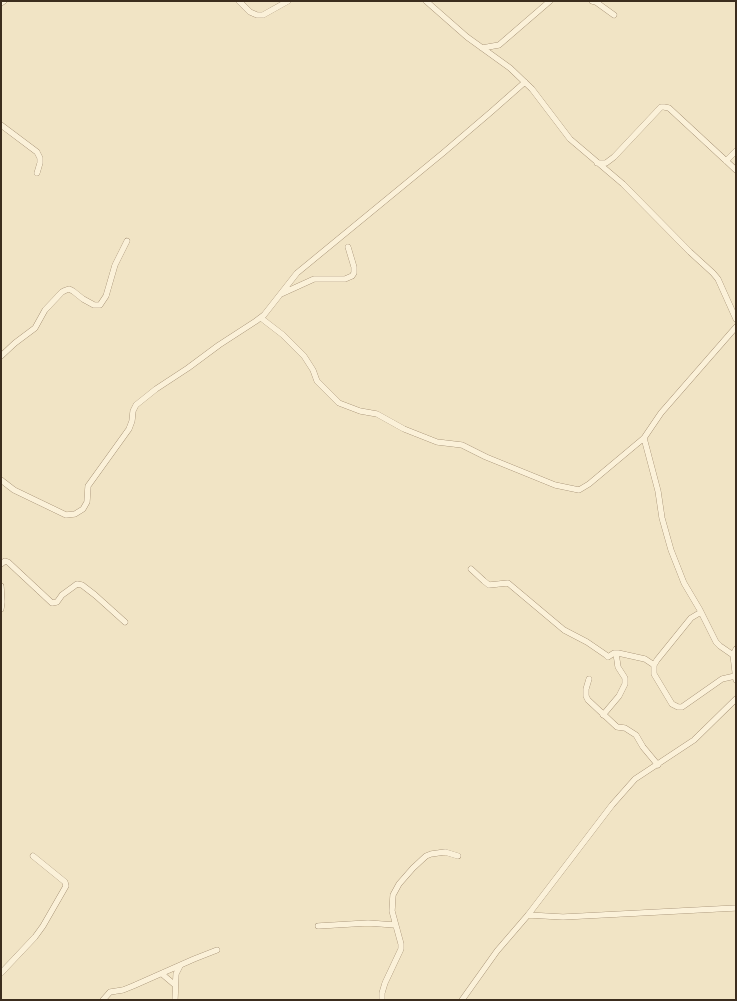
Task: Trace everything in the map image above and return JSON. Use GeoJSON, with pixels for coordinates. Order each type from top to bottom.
{"type":"FeatureCollection","features":[{"type":"Feature","properties":{"kind":"street"},"geometry":{"type":"LineString","coordinates":[[239,1],[250,12],[257,15],[263,14],[288,1]]}},
{"type":"Feature","properties":{"kind":"street"},"geometry":{"type":"LineString","coordinates":[[426,1],[467,37],[510,68],[525,82],[570,139],[623,184],[690,252],[713,273],[718,279],[736,319]]}},
{"type":"Feature","properties":{"kind":"street"},"geometry":{"type":"LineString","coordinates":[[482,48],[490,48],[503,42],[550,1]]}},
{"type":"Feature","properties":{"kind":"street"},"geometry":{"type":"LineString","coordinates":[[592,1],[596,2],[614,15]]}},
{"type":"Feature","properties":{"kind":"street"},"geometry":{"type":"LineString","coordinates":[[1,480],[14,490],[66,515],[75,514],[83,508],[87,502],[88,486],[129,429],[133,411],[136,406],[156,389],[260,318],[297,273],[307,264],[443,153],[525,82]]}},
{"type":"Feature","properties":{"kind":"street"},"geometry":{"type":"LineString","coordinates":[[597,163],[606,163],[614,157],[661,107],[664,106],[669,108],[736,170]]}},
{"type":"Feature","properties":{"kind":"street"},"geometry":{"type":"LineString","coordinates":[[1,125],[37,152],[40,158],[40,163],[37,173]]}},
{"type":"Feature","properties":{"kind":"street"},"geometry":{"type":"LineString","coordinates":[[726,161],[736,151]]}},
{"type":"Feature","properties":{"kind":"street"},"geometry":{"type":"LineString","coordinates":[[1,356],[15,342],[35,328],[45,310],[62,292],[69,289],[94,305],[100,305],[106,296],[115,265],[127,241]]}},
{"type":"Feature","properties":{"kind":"street"},"geometry":{"type":"LineString","coordinates":[[279,296],[314,279],[345,279],[352,276],[354,273],[354,267],[348,247]]}},
{"type":"Feature","properties":{"kind":"street"},"geometry":{"type":"LineString","coordinates":[[260,318],[283,335],[304,356],[313,370],[317,381],[339,403],[360,411],[377,414],[404,429],[437,442],[462,445],[486,457],[555,485],[579,490],[644,438],[661,413],[736,328]]}},
{"type":"Feature","properties":{"kind":"street"},"geometry":{"type":"LineString","coordinates":[[644,438],[658,491],[662,518],[671,550],[684,583],[716,642],[733,655]]}},
{"type":"Feature","properties":{"kind":"street"},"geometry":{"type":"LineString","coordinates":[[1,564],[5,561],[8,562],[52,603],[57,602],[62,595],[77,584],[82,585],[125,622]]}},
{"type":"Feature","properties":{"kind":"street"},"geometry":{"type":"LineString","coordinates":[[471,569],[489,585],[508,583],[564,630],[587,642],[606,656],[608,657],[616,653],[644,659],[654,665]]}},
{"type":"Feature","properties":{"kind":"street"},"geometry":{"type":"LineString","coordinates":[[1,586],[1,609]]}},
{"type":"Feature","properties":{"kind":"street"},"geometry":{"type":"LineString","coordinates":[[701,612],[691,618],[654,665],[654,674],[672,704],[682,707],[722,679],[736,678],[733,655],[736,649]]}},
{"type":"Feature","properties":{"kind":"street"},"geometry":{"type":"LineString","coordinates":[[603,715],[619,696],[626,684],[618,667],[616,653]]}},
{"type":"Feature","properties":{"kind":"street"},"geometry":{"type":"LineString","coordinates":[[589,679],[586,689],[586,696],[591,704],[617,727],[625,728],[636,735],[643,747],[658,765]]}},
{"type":"Feature","properties":{"kind":"street"},"geometry":{"type":"LineString","coordinates":[[462,1000],[497,951],[528,915],[612,804],[635,779],[694,740],[736,699]]}},
{"type":"Feature","properties":{"kind":"street"},"geometry":{"type":"LineString","coordinates":[[382,1000],[382,993],[385,983],[401,949],[392,911],[393,895],[399,884],[423,858],[431,854],[445,852],[458,856]]}},
{"type":"Feature","properties":{"kind":"street"},"geometry":{"type":"LineString","coordinates":[[1,973],[35,937],[66,886],[65,882],[33,856]]}},
{"type":"Feature","properties":{"kind":"street"},"geometry":{"type":"LineString","coordinates":[[528,915],[563,917],[736,908]]}},
{"type":"Feature","properties":{"kind":"street"},"geometry":{"type":"LineString","coordinates":[[318,926],[368,923],[395,925]]}},
{"type":"Feature","properties":{"kind":"street"},"geometry":{"type":"LineString","coordinates":[[103,1000],[110,992],[123,990],[217,950]]}},
{"type":"Feature","properties":{"kind":"street"},"geometry":{"type":"LineString","coordinates":[[175,1000],[176,974],[182,964]]}},
{"type":"Feature","properties":{"kind":"street"},"geometry":{"type":"LineString","coordinates":[[162,974],[175,985]]}}]}
